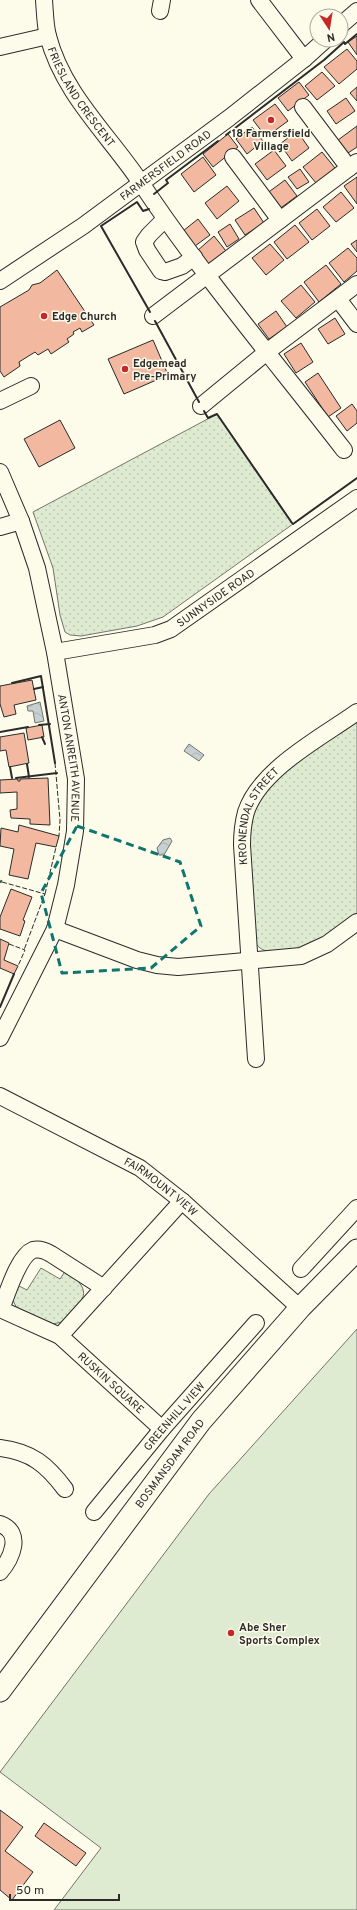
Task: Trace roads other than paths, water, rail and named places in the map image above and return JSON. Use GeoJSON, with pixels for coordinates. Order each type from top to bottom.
{"type":"FeatureCollection","features":[{"type":"Feature","properties":{"kind":"main road","name":"BOSMANSDAM ROAD"},"geometry":{"type":"LineString","coordinates":[[0,1691],[201,1421],[300,1308],[357,1250]]}},
{"type":"Feature","properties":{"kind":"street","name":"FRIESLAND CRESCENT"},"geometry":{"type":"LineString","coordinates":[[44,0],[48,36],[63,74],[77,98],[141,183],[165,219],[344,450]]}},
{"type":"Feature","properties":{"kind":"street"},"geometry":{"type":"LineString","coordinates":[[259,0],[304,58]]}},
{"type":"Feature","properties":{"kind":"street"},"geometry":{"type":"LineString","coordinates":[[349,18],[357,11]]}},
{"type":"Feature","properties":{"kind":"street"},"geometry":{"type":"LineString","coordinates":[[0,47],[48,36]]}},
{"type":"Feature","properties":{"kind":"street","name":"FARMERSFIELD ROAD"},"geometry":{"type":"LineString","coordinates":[[0,281],[83,226],[229,118],[316,48]]}},
{"type":"Feature","properties":{"kind":"street"},"geometry":{"type":"LineString","coordinates":[[153,316],[353,165],[303,107]]}},
{"type":"Feature","properties":{"kind":"street"},"geometry":{"type":"LineString","coordinates":[[233,157],[280,220]]}},
{"type":"Feature","properties":{"kind":"street"},"geometry":{"type":"LineString","coordinates":[[165,219],[144,242],[147,250],[161,271],[165,272],[174,270],[194,257]]}},
{"type":"Feature","properties":{"kind":"street"},"geometry":{"type":"LineString","coordinates":[[201,406],[268,351],[357,284]]}},
{"type":"Feature","properties":{"kind":"street"},"geometry":{"type":"LineString","coordinates":[[338,299],[357,324]]}},
{"type":"Feature","properties":{"kind":"street"},"geometry":{"type":"LineString","coordinates":[[0,401],[31,386]]}},
{"type":"Feature","properties":{"kind":"street","name":"ANTON ANREITH AVENUE"},"geometry":{"type":"LineString","coordinates":[[0,472],[21,521],[37,568],[55,652],[76,780],[76,831],[66,885],[54,929],[0,1038]]}},
{"type":"Feature","properties":{"kind":"street","name":"SUNNYSIDE ROAD"},"geometry":{"type":"LineString","coordinates":[[55,652],[155,635],[171,629],[357,498]]}},
{"type":"Feature","properties":{"kind":"street"},"geometry":{"type":"LineString","coordinates":[[0,526],[21,521]]}},
{"type":"Feature","properties":{"kind":"street","name":"KRONENDAL STREET"},"geometry":{"type":"LineString","coordinates":[[256,1059],[248,962],[242,827],[247,810],[254,795],[272,774],[291,758],[357,712]]}},
{"type":"Feature","properties":{"kind":"street"},"geometry":{"type":"LineString","coordinates":[[54,929],[137,960],[157,965],[178,967],[248,962],[301,956],[326,944],[357,922]]}},
{"type":"Feature","properties":{"kind":"street","name":"FAIRMOUNT VIEW"},"geometry":{"type":"LineString","coordinates":[[0,1096],[140,1168],[182,1201],[300,1308]]}},
{"type":"Feature","properties":{"kind":"street"},"geometry":{"type":"LineString","coordinates":[[60,1336],[182,1201]]}},
{"type":"Feature","properties":{"kind":"street"},"geometry":{"type":"LineString","coordinates":[[302,1270],[357,1208]]}},
{"type":"Feature","properties":{"kind":"street","name":"RUSKIN SQUARE"},"geometry":{"type":"LineString","coordinates":[[104,1288],[44,1250],[34,1250],[25,1257],[20,1264],[1,1309],[60,1336],[162,1429]]}},
{"type":"Feature","properties":{"kind":"street","name":"GREENHILL VIEW"},"geometry":{"type":"LineString","coordinates":[[94,1512],[162,1429],[256,1323]]}},
{"type":"Feature","properties":{"kind":"street"},"geometry":{"type":"LineString","coordinates":[[0,1448],[25,1454],[39,1462],[52,1471],[65,1490]]}},
{"type":"Feature","properties":{"kind":"street"},"geometry":{"type":"LineString","coordinates":[[0,1524],[9,1530],[12,1535],[14,1548],[0,1572]]}},
{"type":"Feature","properties":{"kind":"water"},"geometry":{"type":"Polygon","coordinates":[[[40,702],[44,721],[35,723],[33,711],[28,711],[27,706],[40,702]]]}},
{"type":"Feature","properties":{"kind":"water"},"geometry":{"type":"Polygon","coordinates":[[[189,744],[204,755],[199,761],[184,751],[189,744]]]}},
{"type":"Feature","properties":{"kind":"water"},"geometry":{"type":"Polygon","coordinates":[[[170,838],[172,841],[164,855],[159,855],[157,848],[163,840],[170,838]]]}},
{"type":"Feature","properties":{"kind":"place","name":"18 Farmersfield Village"},"geometry":{"type":"Point","coordinates":[271,120]}},
{"type":"Feature","properties":{"kind":"place","name":"Edge Church"},"geometry":{"type":"Point","coordinates":[44,316]}},
{"type":"Feature","properties":{"kind":"place","name":"Edgemead Pre-Primary"},"geometry":{"type":"Point","coordinates":[125,369]}},
{"type":"Feature","properties":{"kind":"place","name":"Abe Sher Sports Complex"},"geometry":{"type":"Point","coordinates":[231,1633]}}]}
